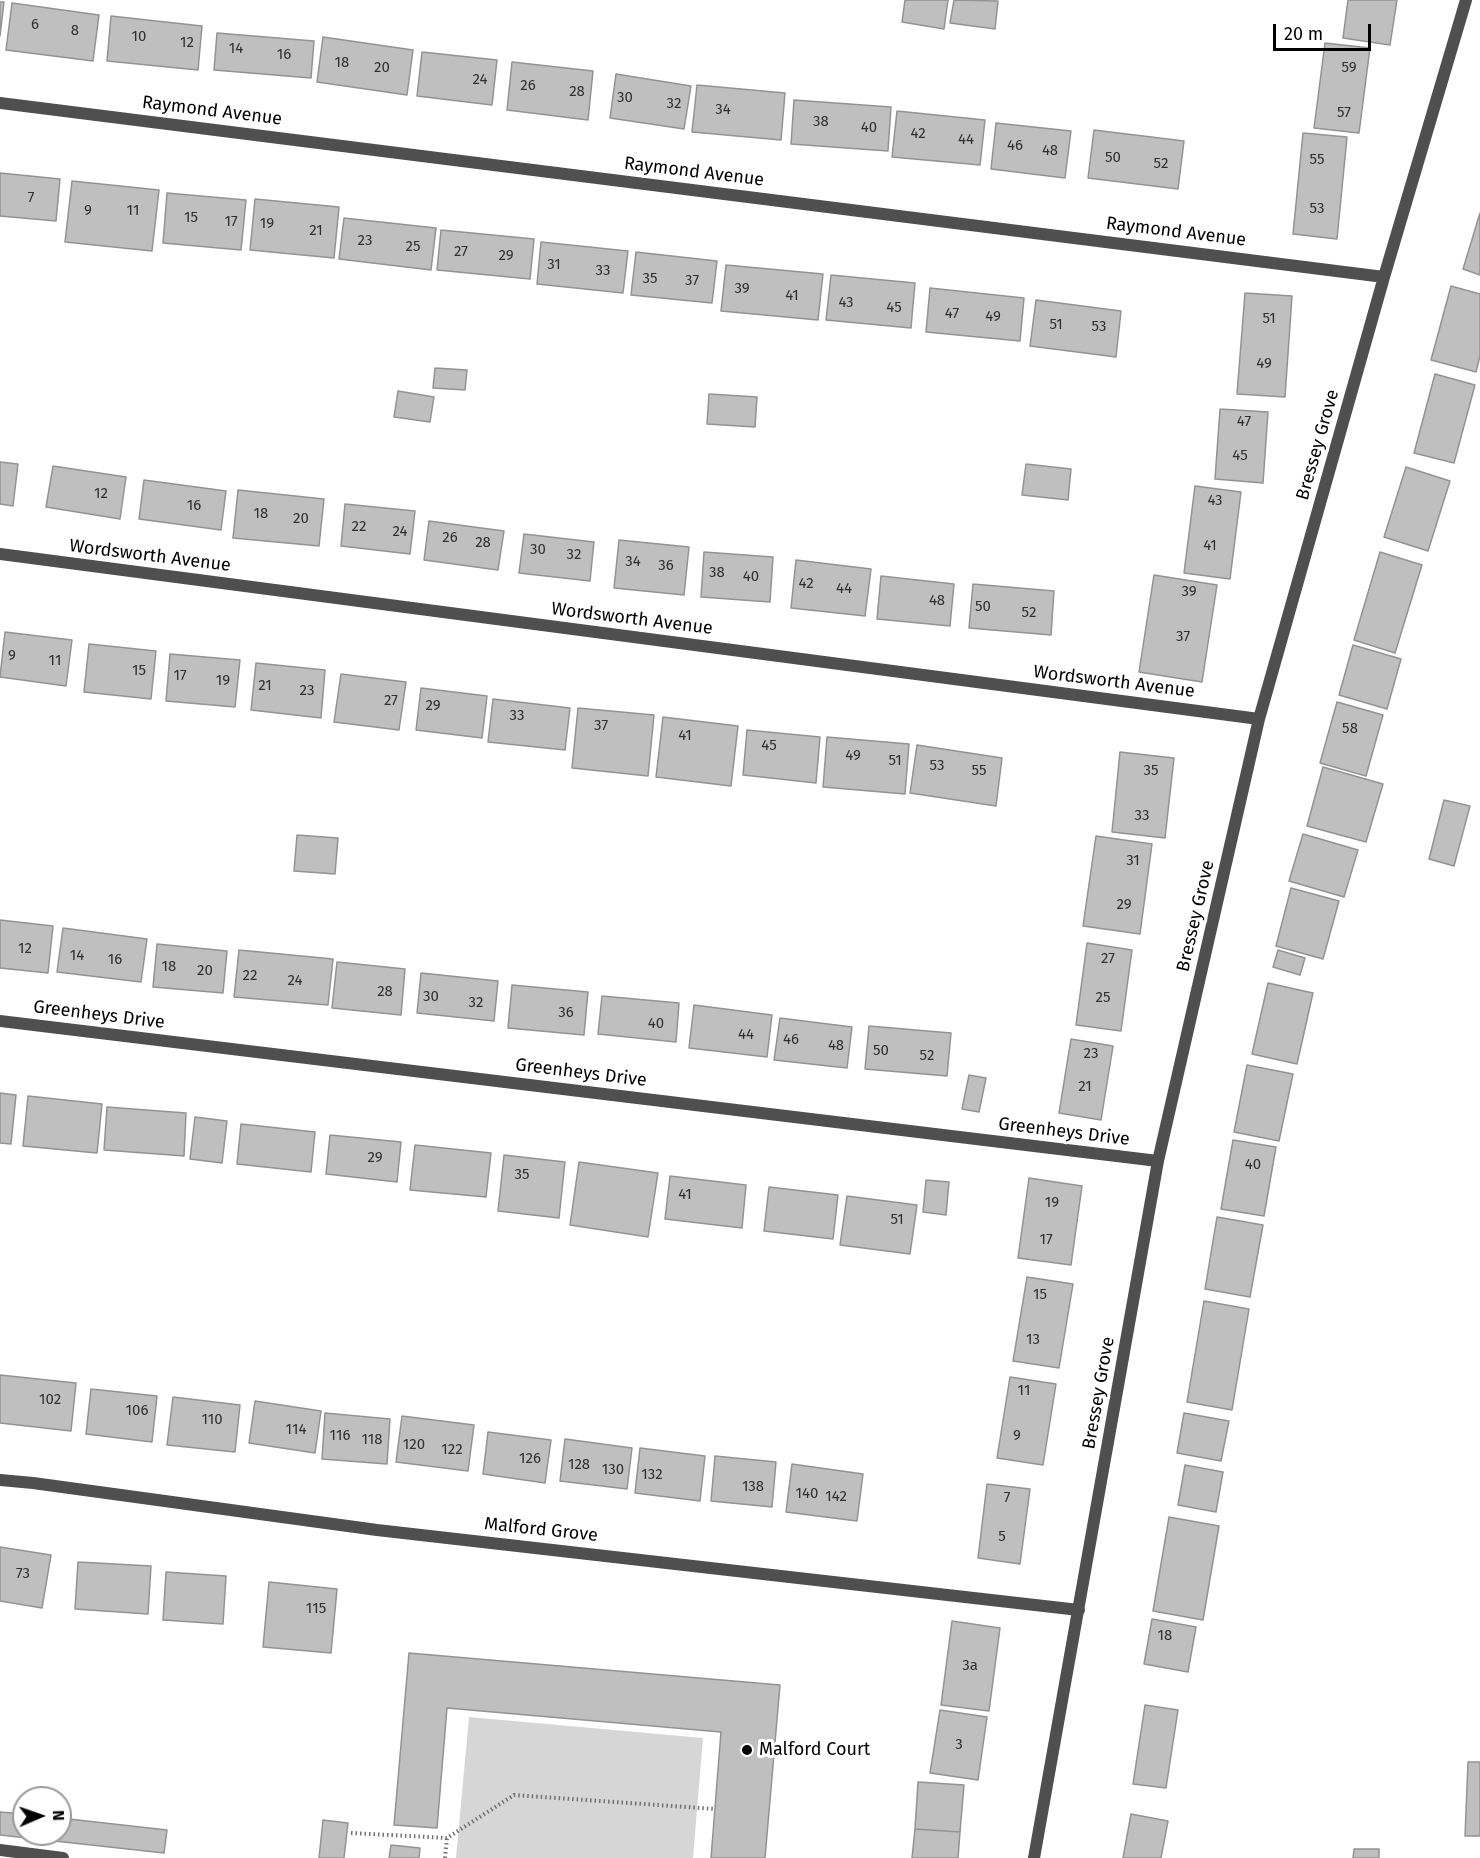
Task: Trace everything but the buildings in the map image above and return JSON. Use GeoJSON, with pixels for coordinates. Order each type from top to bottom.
{"type":"FeatureCollection","features":[{"type":"Feature","properties":{"kind":"street","name":"Bressey Grove"},"geometry":{"type":"LineString","coordinates":[[1034,1858],[1158,1161],[1259,719],[1384,277],[1466,0]]}},
{"type":"Feature","properties":{"kind":"street","name":"Raymond Avenue"},"geometry":{"type":"LineString","coordinates":[[0,103],[1384,277]]}},
{"type":"Feature","properties":{"kind":"street","name":"Wordsworth Avenue"},"geometry":{"type":"LineString","coordinates":[[0,554],[1259,719]]}},
{"type":"Feature","properties":{"kind":"street","name":"Greenheys Drive"},"geometry":{"type":"LineString","coordinates":[[0,1021],[1158,1161]]}},
{"type":"Feature","properties":{"kind":"street","name":"Malford Grove"},"geometry":{"type":"LineString","coordinates":[[0,1480],[377,1530],[1079,1610]]}},
{"type":"Feature","properties":{"kind":"street"},"geometry":{"type":"LineString","coordinates":[[0,1850],[63,1858]]}},
{"type":"Feature","properties":{"kind":"path"},"geometry":{"type":"LineString","coordinates":[[351,1833],[447,1838],[514,1796],[715,1809]]}},
{"type":"Feature","properties":{"kind":"path"},"geometry":{"type":"LineString","coordinates":[[445,1858],[447,1838]]}},
{"type":"Feature","properties":{"kind":"shaded area"},"geometry":{"type":"Polygon","coordinates":[[[469,1717],[703,1738],[693,1858],[456,1858],[469,1717]]]}},
{"type":"Feature","properties":{"kind":"place","name":"Malford Court"},"geometry":{"type":"Point","coordinates":[747,1750]}}]}
